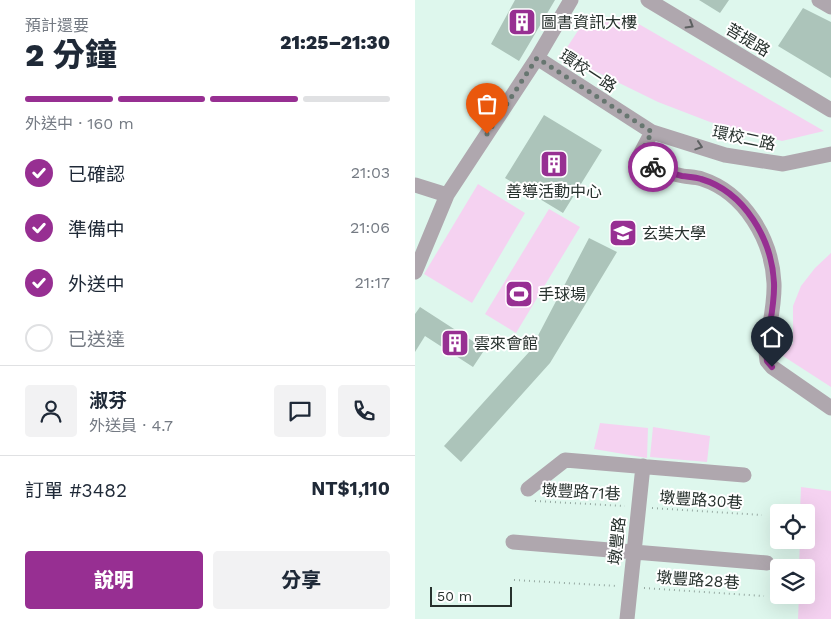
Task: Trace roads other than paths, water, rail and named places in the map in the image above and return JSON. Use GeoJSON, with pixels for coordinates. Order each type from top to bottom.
{"type":"FeatureCollection","features":[{"type":"Feature","properties":{"kind":"street","name":"環校一路"},"geometry":{"type":"LineString","coordinates":[[571,0],[537,58],[652,132]]}},
{"type":"Feature","properties":{"kind":"street","name":"菩提路"},"geometry":{"type":"LineString","coordinates":[[648,0],[831,110]]}},
{"type":"Feature","properties":{"kind":"street"},"geometry":{"type":"LineString","coordinates":[[819,0],[831,7]]}},
{"type":"Feature","properties":{"kind":"street"},"geometry":{"type":"LineString","coordinates":[[415,272],[447,195],[537,58]]}},
{"type":"Feature","properties":{"kind":"street"},"geometry":{"type":"LineString","coordinates":[[652,132],[636,162],[682,176],[701,178],[717,185],[737,201],[753,219],[769,255],[774,283],[766,352],[767,361],[772,367],[831,408]]}},
{"type":"Feature","properties":{"kind":"street","name":"環校二路"},"geometry":{"type":"LineString","coordinates":[[652,132],[725,155],[783,164],[831,154]]}},
{"type":"Feature","properties":{"kind":"street"},"geometry":{"type":"LineString","coordinates":[[415,185],[447,195]]}},
{"type":"Feature","properties":{"kind":"street"},"geometry":{"type":"LineString","coordinates":[[530,494],[565,460],[744,475]]}},
{"type":"Feature","properties":{"kind":"street","name":"墩豐路"},"geometry":{"type":"LineString","coordinates":[[627,619],[643,466]]}},
{"type":"Feature","properties":{"kind":"street"},"geometry":{"type":"LineString","coordinates":[[513,542],[767,563]]}},
{"type":"Feature","properties":{"kind":"place","name":"圖書資訊大樓"},"geometry":{"type":"Point","coordinates":[522,22]}},
{"type":"Feature","properties":{"kind":"place","name":"善導活動中心"},"geometry":{"type":"Point","coordinates":[554,164]}},
{"type":"Feature","properties":{"kind":"place","name":"玄奘大學"},"geometry":{"type":"Point","coordinates":[623,233]}},
{"type":"Feature","properties":{"kind":"place","name":"手球場"},"geometry":{"type":"Point","coordinates":[519,294]}},
{"type":"Feature","properties":{"kind":"place","name":"雲來會館"},"geometry":{"type":"Point","coordinates":[455,343]}}]}
